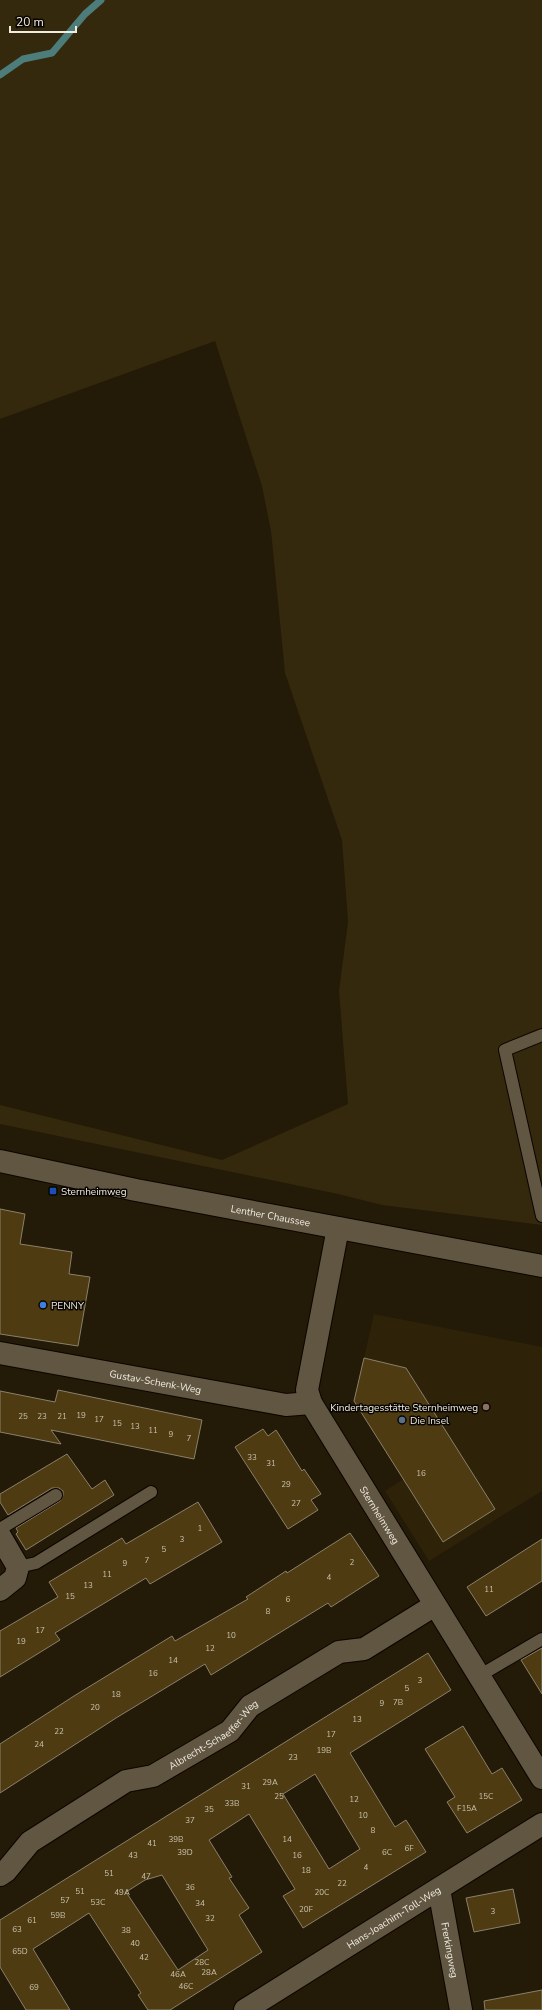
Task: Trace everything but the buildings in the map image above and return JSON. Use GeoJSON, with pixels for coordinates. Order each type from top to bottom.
{"type":"FeatureCollection","features":[{"type":"Feature","properties":{"kind":"street","name":"Lenther Chaussee"},"geometry":{"type":"LineString","coordinates":[[0,1161],[136,1190],[542,1266]]}},
{"type":"Feature","properties":{"kind":"street","name":"Sternheimweg"},"geometry":{"type":"LineString","coordinates":[[338,1228],[307,1390],[311,1404],[542,1778]]}},
{"type":"Feature","properties":{"kind":"street","name":"Gustav-Schenk-Weg"},"geometry":{"type":"LineString","coordinates":[[0,1353],[286,1405],[311,1404]]}},
{"type":"Feature","properties":{"kind":"street"},"geometry":{"type":"LineString","coordinates":[[0,1536],[18,1568],[15,1578],[0,1590]]}},
{"type":"Feature","properties":{"kind":"street","name":"Albrecht-Schaeffer-Weg"},"geometry":{"type":"LineString","coordinates":[[0,1875],[6,1871],[30,1842],[126,1781],[153,1776],[230,1731],[250,1706],[339,1652],[364,1649],[435,1605]]}},
{"type":"Feature","properties":{"kind":"street","name":"Hans-Joachim-Toll-Weg"},"geometry":{"type":"LineString","coordinates":[[245,2010],[542,1824]]}},
{"type":"Feature","properties":{"kind":"street","name":"Frerkingweg"},"geometry":{"type":"LineString","coordinates":[[439,1889],[461,2010]]}},
{"type":"Feature","properties":{"kind":"lane"},"geometry":{"type":"LineString","coordinates":[[542,1035],[505,1050],[542,1216]]}},
{"type":"Feature","properties":{"kind":"lane"},"geometry":{"type":"LineString","coordinates":[[18,1568],[36,1563],[151,1492]]}},
{"type":"Feature","properties":{"kind":"lane"},"geometry":{"type":"LineString","coordinates":[[0,1529],[56,1495]]}},
{"type":"Feature","properties":{"kind":"lane"},"geometry":{"type":"LineString","coordinates":[[479,1676],[542,1639]]}},
{"type":"Feature","properties":{"kind":"shaded area"},"geometry":{"type":"Polygon","coordinates":[[[0,0],[542,0],[542,1225],[382,1205],[338,1194],[0,1124],[0,1105],[222,1160],[348,1104],[339,991],[348,922],[342,840],[285,673],[271,531],[262,486],[215,341],[0,419],[0,0]]]}},
{"type":"Feature","properties":{"kind":"shaded area","name":"Kindertagesstätte Sternheimweg"},"geometry":{"type":"Polygon","coordinates":[[[374,1314],[542,1347],[542,1491],[429,1561],[385,1491],[455,1446],[406,1368],[364,1358],[374,1314]]]}},
{"type":"Feature","properties":{"kind":"waterway"},"geometry":{"type":"LineString","coordinates":[[0,75],[23,59],[52,53],[85,14],[101,0]]}},
{"type":"Feature","properties":{"kind":"place","name":"Sternheimweg"},"geometry":{"type":"Point","coordinates":[53,1191]}},
{"type":"Feature","properties":{"kind":"place","name":"PENNY"},"geometry":{"type":"Point","coordinates":[43,1305]}},
{"type":"Feature","properties":{"kind":"place","name":"Kindertagesstätte Sternheimweg"},"geometry":{"type":"Point","coordinates":[486,1407]}},
{"type":"Feature","properties":{"kind":"place","name":"Die Insel"},"geometry":{"type":"Point","coordinates":[402,1420]}}]}
